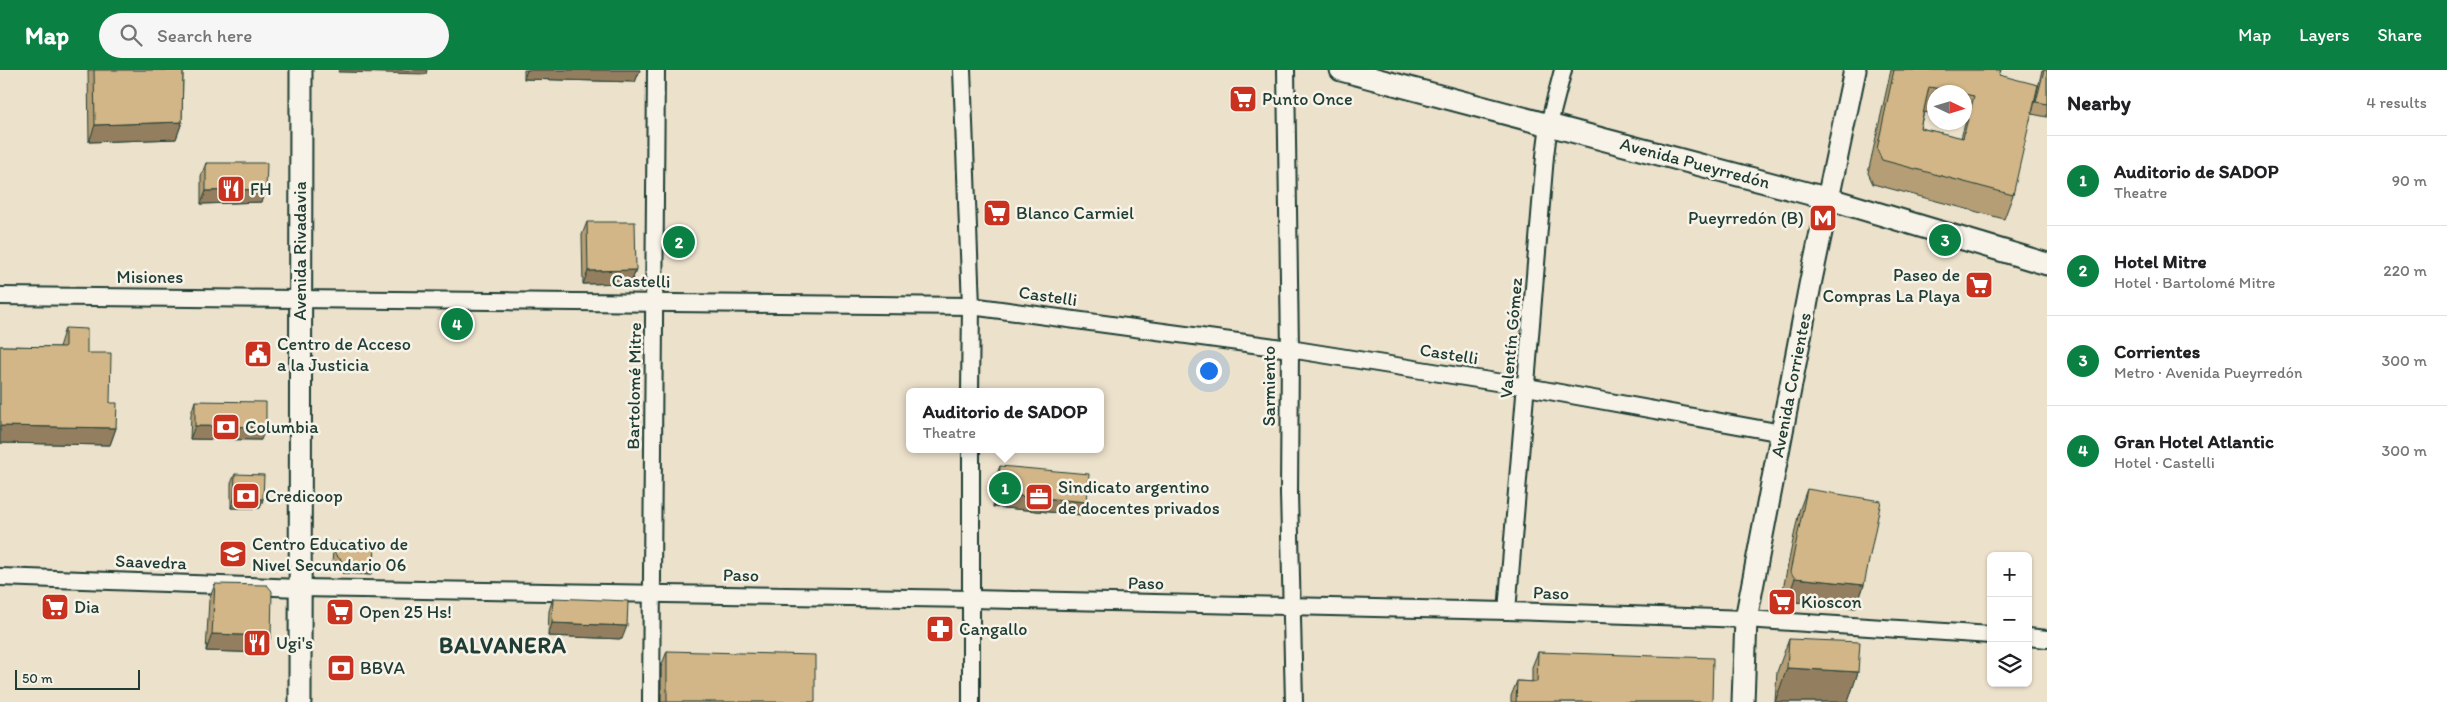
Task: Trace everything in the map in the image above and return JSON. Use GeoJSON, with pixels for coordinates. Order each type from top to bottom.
{"type":"FeatureCollection","features":[{"type":"Feature","properties":{"kind":"main road","name":"Avenida Rivadavia"},"geometry":{"type":"LineString","coordinates":[[300,702],[301,70]]}},
{"type":"Feature","properties":{"kind":"main road","name":"Avenida Pueyrredón"},"geometry":{"type":"LineString","coordinates":[[1341,70],[1827,199],[2047,264]]}},
{"type":"Feature","properties":{"kind":"main road","name":"Avenida Corrientes"},"geometry":{"type":"LineString","coordinates":[[1742,702],[1746,618],[1827,199],[1855,70]]}},
{"type":"Feature","properties":{"kind":"street","name":"Bartolomé Mitre"},"geometry":{"type":"LineString","coordinates":[[651,702],[656,70]]}},
{"type":"Feature","properties":{"kind":"street"},"geometry":{"type":"LineString","coordinates":[[962,70],[971,306],[970,388]]}},
{"type":"Feature","properties":{"kind":"street","name":"Sarmiento"},"geometry":{"type":"LineString","coordinates":[[1286,70],[1290,349],[1288,493],[1294,702]]}},
{"type":"Feature","properties":{"kind":"street","name":"Valentín Gómez"},"geometry":{"type":"LineString","coordinates":[[1507,611],[1549,124],[1563,70]]}},
{"type":"Feature","properties":{"kind":"street","name":"Misiones"},"geometry":{"type":"LineString","coordinates":[[0,296],[300,298]]}},
{"type":"Feature","properties":{"kind":"street","name":"Castelli"},"geometry":{"type":"LineString","coordinates":[[300,298],[971,306],[1290,349],[1527,387],[1782,433]]}},
{"type":"Feature","properties":{"kind":"street"},"geometry":{"type":"LineString","coordinates":[[971,453],[971,702]]}},
{"type":"Feature","properties":{"kind":"street","name":"Saavedra"},"geometry":{"type":"LineString","coordinates":[[0,577],[300,588]]}},
{"type":"Feature","properties":{"kind":"street","name":"Paso"},"geometry":{"type":"LineString","coordinates":[[300,588],[972,599],[1507,611],[1746,618],[1987,635]]}},
{"type":"Feature","properties":{"kind":"street"},"geometry":{"type":"LineString","coordinates":[[2032,637],[2047,639]]}},
{"type":"Feature","properties":{"kind":"building"},"geometry":{"type":"Polygon","coordinates":[[[94,70],[183,70],[182,122],[95,125],[94,70]]]}},
{"type":"Feature","properties":{"kind":"building"},"geometry":{"type":"Polygon","coordinates":[[[1894,70],[2001,70],[1999,75],[2038,85],[2013,195],[1882,160],[1877,149],[1894,70]]]}},
{"type":"Feature","properties":{"kind":"building"},"geometry":{"type":"Polygon","coordinates":[[[2044,70],[2047,70],[2047,104],[2036,102],[2044,70]]]}},
{"type":"Feature","properties":{"kind":"building"},"geometry":{"type":"Polygon","coordinates":[[[206,163],[267,163],[266,189],[206,191],[206,163]]]}},
{"type":"Feature","properties":{"kind":"building"},"geometry":{"type":"Polygon","coordinates":[[[587,222],[635,222],[636,270],[588,271],[587,222]]]}},
{"type":"Feature","properties":{"kind":"building"},"geometry":{"type":"Polygon","coordinates":[[[65,328],[87,329],[87,353],[111,353],[110,403],[117,403],[116,428],[0,426],[0,346],[65,347],[65,328]]]}},
{"type":"Feature","properties":{"kind":"building"},"geometry":{"type":"Polygon","coordinates":[[[195,401],[266,402],[266,427],[195,426],[195,401]]]}},
{"type":"Feature","properties":{"kind":"building"},"geometry":{"type":"Polygon","coordinates":[[[1000,466],[1089,474],[1087,502],[998,494],[1000,466]]]}},
{"type":"Feature","properties":{"kind":"building"},"geometry":{"type":"Polygon","coordinates":[[[235,474],[264,475],[263,499],[234,499],[235,474]]]}},
{"type":"Feature","properties":{"kind":"building"},"geometry":{"type":"Polygon","coordinates":[[[1807,489],[1881,501],[1864,585],[1795,578],[1790,572],[1807,489]]]}},
{"type":"Feature","properties":{"kind":"building"},"geometry":{"type":"Polygon","coordinates":[[[336,542],[375,544],[374,566],[345,564],[335,554],[336,542]]]}},
{"type":"Feature","properties":{"kind":"building"},"geometry":{"type":"Polygon","coordinates":[[[215,584],[267,585],[272,591],[271,636],[212,634],[215,584]]]}},
{"type":"Feature","properties":{"kind":"building"},"geometry":{"type":"Polygon","coordinates":[[[553,598],[628,601],[627,626],[552,623],[553,598]]]}},
{"type":"Feature","properties":{"kind":"building"},"geometry":{"type":"Polygon","coordinates":[[[1789,639],[1860,642],[1858,672],[1787,668],[1789,639]]]}},
{"type":"Feature","properties":{"kind":"building"},"geometry":{"type":"Polygon","coordinates":[[[667,651],[815,655],[815,702],[667,702],[667,651]]]}},
{"type":"Feature","properties":{"kind":"building"},"geometry":{"type":"Polygon","coordinates":[[[1538,652],[1713,658],[1712,702],[1516,702],[1517,681],[1537,682],[1538,652]]]}},
{"type":"Feature","properties":{"kind":"place","name":"Punto Once"},"geometry":{"type":"Point","coordinates":[1243,99]}},
{"type":"Feature","properties":{"kind":"place","name":"FH"},"geometry":{"type":"Point","coordinates":[231,189]}},
{"type":"Feature","properties":{"kind":"place","name":"Blanco Carmiel"},"geometry":{"type":"Point","coordinates":[997,213]}},
{"type":"Feature","properties":{"kind":"place","name":"Pueyrredón (B)"},"geometry":{"type":"Point","coordinates":[1823,218]}},
{"type":"Feature","properties":{"kind":"place","name":"Corrientes"},"geometry":{"type":"Point","coordinates":[1945,240]}},
{"type":"Feature","properties":{"kind":"place","name":"Hotel Mitre"},"geometry":{"type":"Point","coordinates":[679,242]}},
{"type":"Feature","properties":{"kind":"place","name":"Paseo de Compras La Playa"},"geometry":{"type":"Point","coordinates":[1979,285]}},
{"type":"Feature","properties":{"kind":"place","name":"Gran Hotel Atlantic"},"geometry":{"type":"Point","coordinates":[457,324]}},
{"type":"Feature","properties":{"kind":"place","name":"Centro de Acceso a la Justicia"},"geometry":{"type":"Point","coordinates":[258,354]}},
{"type":"Feature","properties":{"kind":"place","name":"Columbia"},"geometry":{"type":"Point","coordinates":[226,427]}},
{"type":"Feature","properties":{"kind":"place","name":"Auditorio de SADOP"},"geometry":{"type":"Point","coordinates":[1005,488]}},
{"type":"Feature","properties":{"kind":"place","name":"Credicoop"},"geometry":{"type":"Point","coordinates":[246,496]}},
{"type":"Feature","properties":{"kind":"place","name":"Sindicato argentino de docentes privados"},"geometry":{"type":"Point","coordinates":[1039,497]}},
{"type":"Feature","properties":{"kind":"place","name":"Centro Educativo de Nivel Secundario 06"},"geometry":{"type":"Point","coordinates":[233,554]}},
{"type":"Feature","properties":{"kind":"place","name":"Kioscon"},"geometry":{"type":"Point","coordinates":[1782,602]}},
{"type":"Feature","properties":{"kind":"place","name":"Dia"},"geometry":{"type":"Point","coordinates":[55,607]}},
{"type":"Feature","properties":{"kind":"place","name":"Open 25 Hs!"},"geometry":{"type":"Point","coordinates":[340,612]}},
{"type":"Feature","properties":{"kind":"place","name":"Cangallo"},"geometry":{"type":"Point","coordinates":[940,629]}},
{"type":"Feature","properties":{"kind":"place","name":"Ugi's"},"geometry":{"type":"Point","coordinates":[257,643]}},
{"type":"Feature","properties":{"kind":"place","name":"BBVA"},"geometry":{"type":"Point","coordinates":[341,668]}},
{"type":"Feature","properties":{"kind":"district","name":"BALVANERA"},"geometry":{"type":"Point","coordinates":[503,645]}}]}
